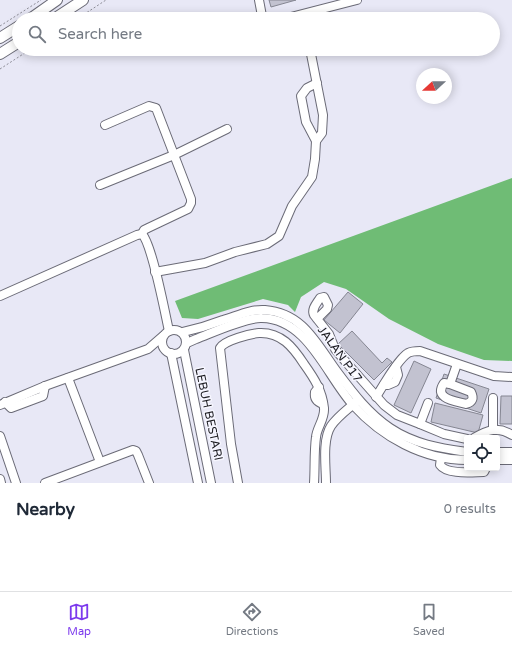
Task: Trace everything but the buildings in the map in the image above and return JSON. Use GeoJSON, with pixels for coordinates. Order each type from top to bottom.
{"type":"FeatureCollection","features":[{"type":"Feature","properties":{"kind":"main road"},"geometry":{"type":"LineString","coordinates":[[40,12],[57,0]]}},
{"type":"Feature","properties":{"kind":"main road"},"geometry":{"type":"LineString","coordinates":[[65,12],[83,0]]}},
{"type":"Feature","properties":{"kind":"main road"},"geometry":{"type":"LineString","coordinates":[[0,38],[12,30]]}},
{"type":"Feature","properties":{"kind":"main road"},"geometry":{"type":"LineString","coordinates":[[0,54],[12,46]]}},
{"type":"Feature","properties":{"kind":"street"},"geometry":{"type":"LineString","coordinates":[[259,0],[261,12]]}},
{"type":"Feature","properties":{"kind":"street"},"geometry":{"type":"LineString","coordinates":[[310,12],[357,0]]}},
{"type":"Feature","properties":{"kind":"street"},"geometry":{"type":"LineString","coordinates":[[311,56],[323,115],[322,133],[316,141]]}},
{"type":"Feature","properties":{"kind":"street"},"geometry":{"type":"LineString","coordinates":[[155,272],[204,263],[235,252],[267,244],[279,236],[292,206],[312,177],[316,141],[306,122],[301,96],[307,88],[317,83]]}},
{"type":"Feature","properties":{"kind":"street"},"geometry":{"type":"LineString","coordinates":[[0,296],[142,234],[144,230],[188,209],[191,199],[158,111],[154,107],[149,106],[105,125]]}},
{"type":"Feature","properties":{"kind":"street"},"geometry":{"type":"LineString","coordinates":[[100,185],[174,154],[227,129]]}},
{"type":"Feature","properties":{"kind":"street"},"geometry":{"type":"LineString","coordinates":[[142,234],[145,237],[155,272],[166,333],[162,344],[168,352]]}},
{"type":"Feature","properties":{"kind":"street","name":"JALAN P17"},"geometry":{"type":"LineString","coordinates":[[183,332],[245,313],[263,310],[278,313],[298,322],[306,329],[368,420],[392,438],[415,450],[441,458],[464,460]]}},
{"type":"Feature","properties":{"kind":"street","name":"JALAN P17"},"geometry":{"type":"LineString","coordinates":[[185,346],[196,338],[256,318],[272,319],[283,322],[304,337],[341,391],[390,428],[410,440],[442,449],[464,452]]}},
{"type":"Feature","properties":{"kind":"street"},"geometry":{"type":"LineString","coordinates":[[317,319],[329,334],[335,349],[344,361],[384,406],[397,415],[444,434],[464,438]]}},
{"type":"Feature","properties":{"kind":"street"},"geometry":{"type":"LineString","coordinates":[[3,403],[45,386],[148,349],[166,333],[176,329],[183,332],[185,335],[185,346],[180,353],[148,349]]}},
{"type":"Feature","properties":{"kind":"street"},"geometry":{"type":"LineString","coordinates":[[238,483],[231,444],[220,351],[221,346],[225,343],[248,335],[266,333],[272,334],[291,345],[315,379],[319,387],[324,414],[316,436],[315,473],[313,483],[326,483],[326,443],[328,433],[332,426],[356,402]]}},
{"type":"Feature","properties":{"kind":"street","name":"LEBUH BESTARI"},"geometry":{"type":"LineString","coordinates":[[185,346],[211,483]]}},
{"type":"Feature","properties":{"kind":"street"},"geometry":{"type":"LineString","coordinates":[[376,397],[407,350],[420,351],[494,376],[512,377]]}},
{"type":"Feature","properties":{"kind":"street","name":"LEBUH BESTARI"},"geometry":{"type":"LineString","coordinates":[[168,352],[198,483]]}},
{"type":"Feature","properties":{"kind":"street"},"geometry":{"type":"LineString","coordinates":[[450,384],[457,364]]}},
{"type":"Feature","properties":{"kind":"street"},"geometry":{"type":"LineString","coordinates":[[68,378],[100,462]]}},
{"type":"Feature","properties":{"kind":"street"},"geometry":{"type":"LineString","coordinates":[[493,398],[493,430]]}},
{"type":"Feature","properties":{"kind":"street"},"geometry":{"type":"LineString","coordinates":[[420,424],[428,403]]}},
{"type":"Feature","properties":{"kind":"street"},"geometry":{"type":"LineString","coordinates":[[390,428],[397,415]]}},
{"type":"Feature","properties":{"kind":"street"},"geometry":{"type":"LineString","coordinates":[[480,435],[489,430],[506,431],[512,434]]}},
{"type":"Feature","properties":{"kind":"street"},"geometry":{"type":"LineString","coordinates":[[0,436],[16,483]]}},
{"type":"Feature","properties":{"kind":"street"},"geometry":{"type":"LineString","coordinates":[[45,483],[133,450],[136,451],[138,455],[149,483]]}},
{"type":"Feature","properties":{"kind":"street"},"geometry":{"type":"LineString","coordinates":[[500,452],[512,452]]}},
{"type":"Feature","properties":{"kind":"street"},"geometry":{"type":"LineString","coordinates":[[441,458],[440,465],[442,468],[456,472],[484,471]]}},
{"type":"Feature","properties":{"kind":"street"},"geometry":{"type":"LineString","coordinates":[[500,460],[512,460]]}},
{"type":"Feature","properties":{"kind":"street"},"geometry":{"type":"LineString","coordinates":[[0,479],[1,483]]}},
{"type":"Feature","properties":{"kind":"path"},"geometry":{"type":"LineString","coordinates":[[22,12],[41,0]]}},
{"type":"Feature","properties":{"kind":"path"},"geometry":{"type":"LineString","coordinates":[[88,12],[106,0]]}},
{"type":"Feature","properties":{"kind":"path"},"geometry":{"type":"LineString","coordinates":[[0,26],[12,18]]}},
{"type":"Feature","properties":{"kind":"path"},"geometry":{"type":"LineString","coordinates":[[0,69],[20,56]]}},
{"type":"Feature","properties":{"kind":"green space"},"geometry":{"type":"Polygon","coordinates":[[[512,178],[512,361],[484,360],[438,344],[389,319],[346,289],[324,282],[301,297],[295,312],[288,305],[263,299],[198,319],[182,318],[175,301],[512,178]]]}}]}
